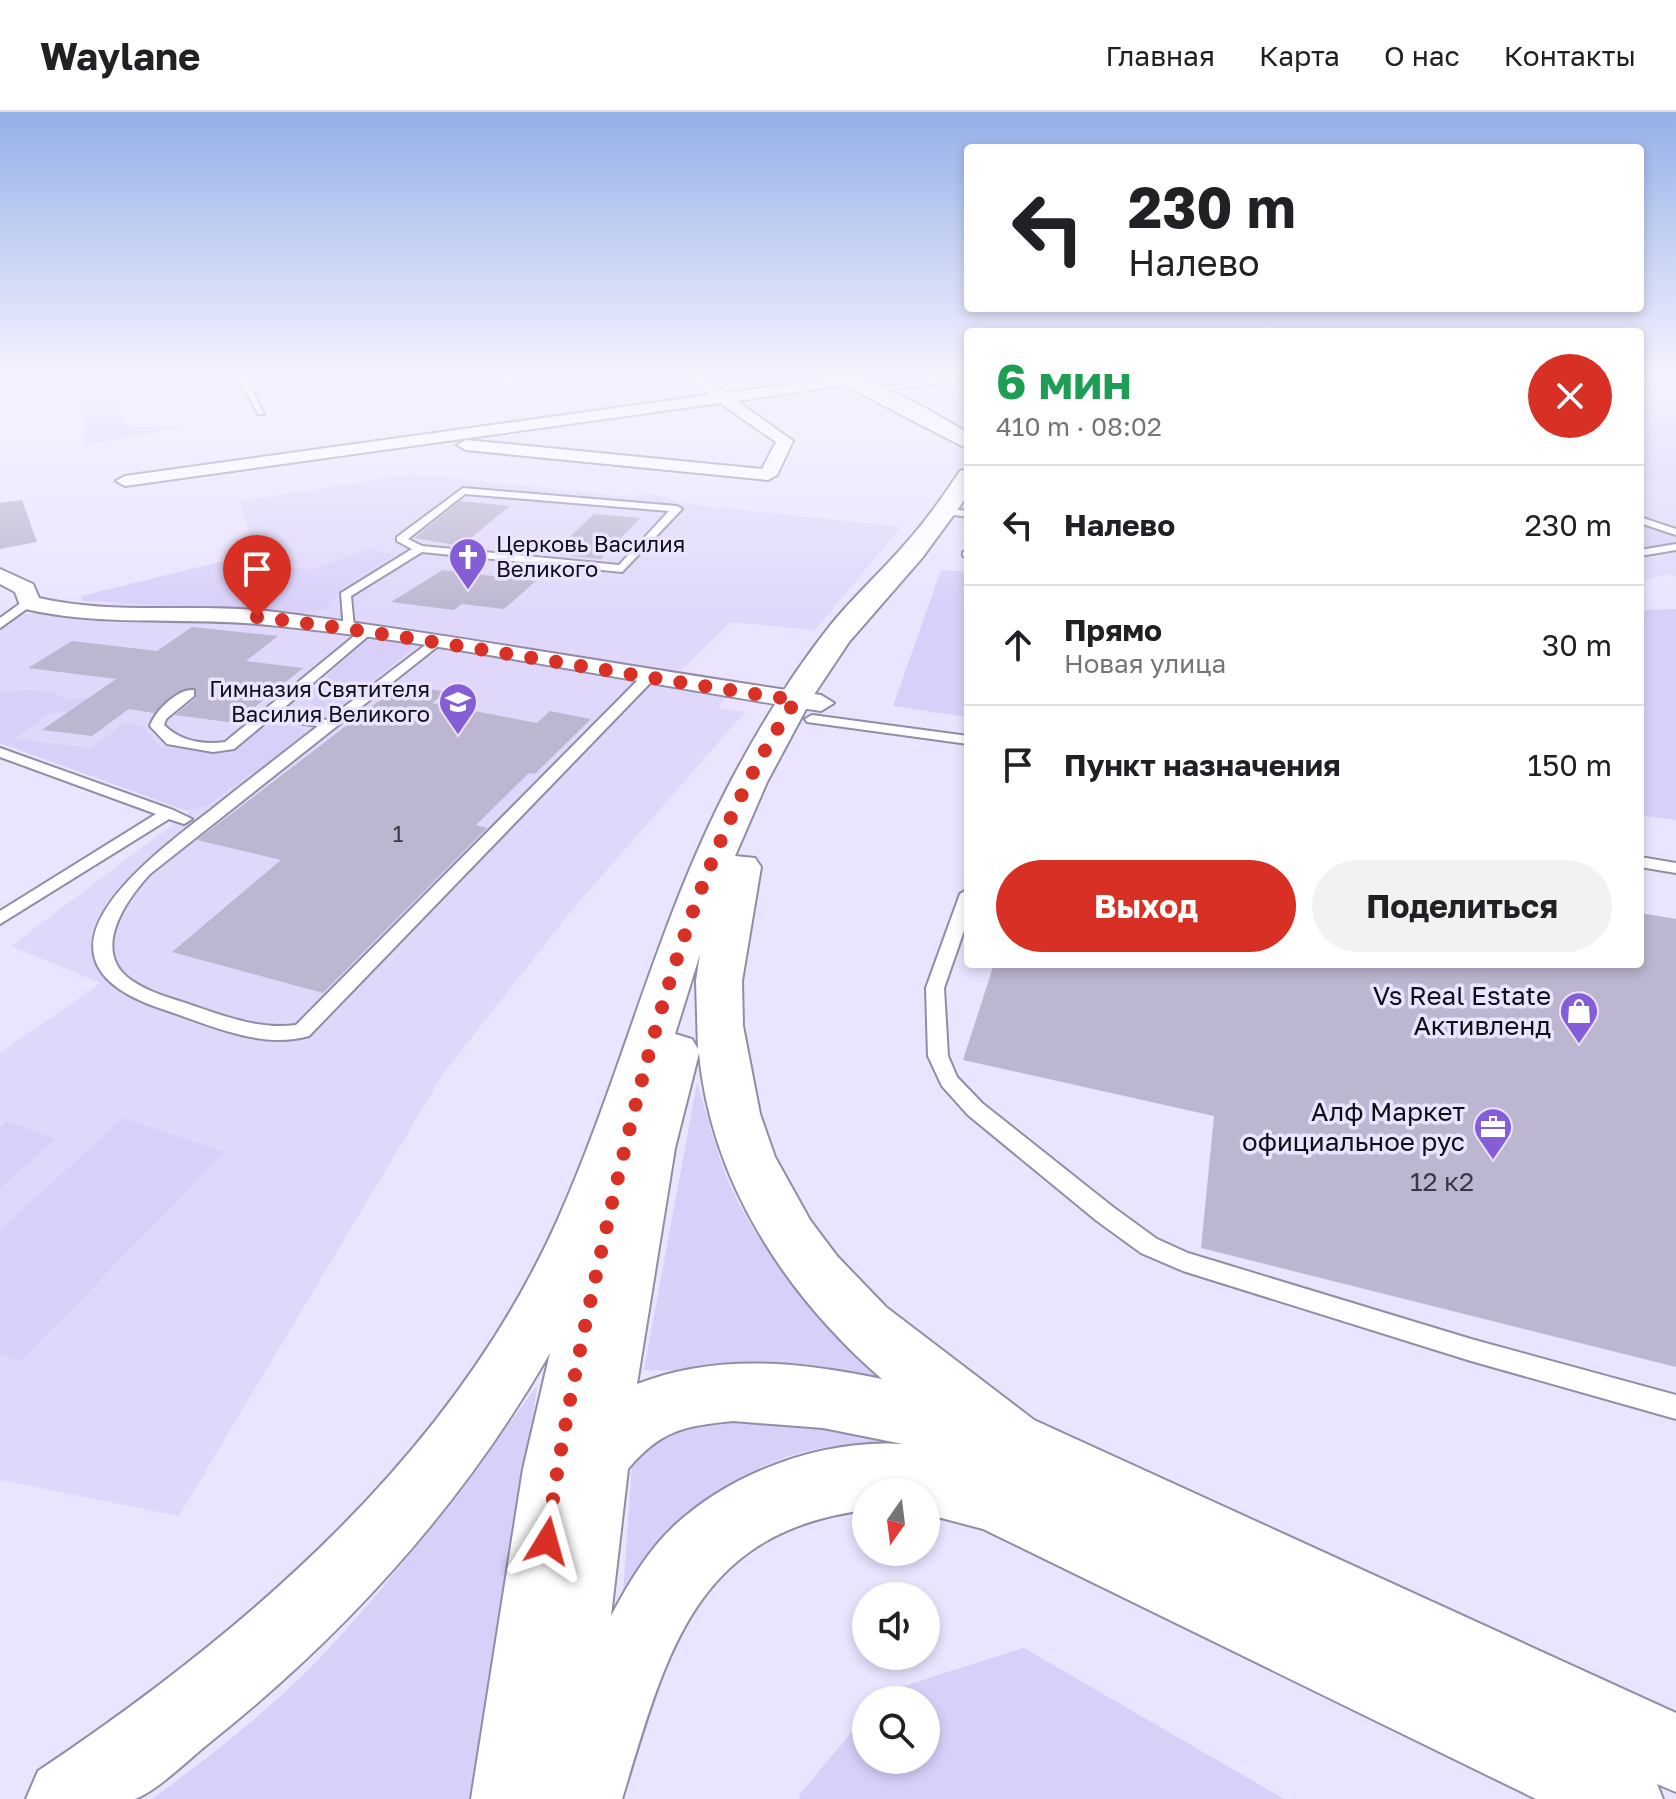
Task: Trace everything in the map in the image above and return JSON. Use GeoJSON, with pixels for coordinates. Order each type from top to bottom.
{"type":"FeatureCollection","features":[{"type":"Feature","properties":{"kind":"main road"},"geometry":{"type":"LineString","coordinates":[[567,1799],[575,1613],[608,1369],[649,1148],[674,1055],[741,867],[852,618],[955,513],[964,487]]}},
{"type":"Feature","properties":{"kind":"main road"},"geometry":{"type":"LineString","coordinates":[[66,1799],[178,1722],[289,1628],[393,1524],[437,1469],[499,1380],[557,1282],[588,1215],[647,1053],[673,970],[729,825],[773,738],[810,707]]}},
{"type":"Feature","properties":{"kind":"main road"},"geometry":{"type":"LineString","coordinates":[[741,867],[721,961],[719,1011],[730,1098],[755,1171],[795,1243],[845,1307],[914,1368],[1011,1442]]}},
{"type":"Feature","properties":{"kind":"main road"},"geometry":{"type":"LineString","coordinates":[[511,1799],[574,1372],[647,1053]]}},
{"type":"Feature","properties":{"kind":"main road"},"geometry":{"type":"LineString","coordinates":[[547,1541],[567,1497],[596,1456],[623,1426],[640,1414],[671,1402],[715,1393],[845,1403],[1011,1442],[1676,1753]]}},
{"type":"Feature","properties":{"kind":"main road"},"geometry":{"type":"LineString","coordinates":[[582,1799],[632,1650],[680,1571],[714,1538],[761,1507],[837,1482],[896,1477],[948,1485],[994,1499],[1623,1799]]}},
{"type":"Feature","properties":{"kind":"street"},"geometry":{"type":"LineString","coordinates":[[125,481],[317,454]]}},
{"type":"Feature","properties":{"kind":"street"},"geometry":{"type":"LineString","coordinates":[[552,454],[768,475],[779,454]]}},
{"type":"Feature","properties":{"kind":"street"},"geometry":{"type":"LineString","coordinates":[[0,575],[25,589],[29,603],[98,613],[257,617],[358,630],[810,707]]}},
{"type":"Feature","properties":{"kind":"lane"},"geometry":{"type":"LineString","coordinates":[[189,693],[160,717],[157,726],[172,741],[213,748],[229,746],[358,630],[345,595],[420,549],[622,569],[677,509],[463,491],[401,539],[420,549]]}},
{"type":"Feature","properties":{"kind":"lane"},"geometry":{"type":"LineString","coordinates":[[1644,521],[1676,532]]}},
{"type":"Feature","properties":{"kind":"lane"},"geometry":{"type":"LineString","coordinates":[[1644,552],[1676,547]]}},
{"type":"Feature","properties":{"kind":"lane"},"geometry":{"type":"LineString","coordinates":[[0,624],[29,603]]}},
{"type":"Feature","properties":{"kind":"lane"},"geometry":{"type":"LineString","coordinates":[[436,643],[328,724],[147,868],[123,895],[108,922],[102,948],[108,972],[128,989],[272,1035],[302,1031],[647,679]]}},
{"type":"Feature","properties":{"kind":"lane"},"geometry":{"type":"LineString","coordinates":[[810,707],[964,739]]}},
{"type":"Feature","properties":{"kind":"lane"},"geometry":{"type":"LineString","coordinates":[[267,714],[328,724]]}},
{"type":"Feature","properties":{"kind":"lane"},"geometry":{"type":"LineString","coordinates":[[0,752],[176,816],[0,919]]}},
{"type":"Feature","properties":{"kind":"lane"},"geometry":{"type":"LineString","coordinates":[[1644,863],[1676,868]]}},
{"type":"Feature","properties":{"kind":"lane"},"geometry":{"type":"LineString","coordinates":[[964,905],[935,988],[938,1056],[949,1081],[975,1109],[1149,1246],[1183,1261],[1471,1350],[1676,1407]]}},
{"type":"Feature","properties":{"kind":"shaded area"},"geometry":{"type":"Polygon","coordinates":[[[1644,454],[1676,454],[1676,481],[1644,482],[1644,454]]]}},
{"type":"Feature","properties":{"kind":"shaded area"},"geometry":{"type":"Polygon","coordinates":[[[1644,467],[1676,469],[1676,577],[1667,574],[1644,580],[1644,467]]]}},
{"type":"Feature","properties":{"kind":"shaded area"},"geometry":{"type":"Polygon","coordinates":[[[413,474],[621,496],[654,494],[688,504],[901,527],[815,630],[731,622],[680,671],[738,680],[718,708],[745,712],[572,910],[443,1074],[179,1516],[0,1480],[0,1053],[101,983],[11,946],[193,809],[0,743],[0,631],[17,615],[171,596],[244,551],[250,537],[240,501],[413,474]]]}},
{"type":"Feature","properties":{"kind":"shaded area"},"geometry":{"type":"Polygon","coordinates":[[[1644,523],[1670,533],[1676,540],[1668,546],[1644,549],[1644,523]]]}},
{"type":"Feature","properties":{"kind":"shaded area"},"geometry":{"type":"Polygon","coordinates":[[[369,549],[394,555],[344,585],[327,609],[306,612],[83,601],[81,596],[219,562],[312,570],[369,549]]]}},
{"type":"Feature","properties":{"kind":"shaded area"},"geometry":{"type":"Polygon","coordinates":[[[941,570],[964,572],[964,716],[893,706],[941,570]]]}},
{"type":"Feature","properties":{"kind":"shaded area"},"geometry":{"type":"Polygon","coordinates":[[[1676,609],[1676,820],[1644,816],[1644,610],[1676,609]]]}},
{"type":"Feature","properties":{"kind":"shaded area"},"geometry":{"type":"Polygon","coordinates":[[[374,639],[409,644],[413,648],[342,706],[319,707],[302,699],[365,641],[374,639]]]}},
{"type":"Feature","properties":{"kind":"shaded area"},"geometry":{"type":"Polygon","coordinates":[[[28,690],[53,692],[66,700],[92,697],[70,712],[50,713],[15,739],[91,748],[124,724],[142,726],[160,747],[231,754],[256,732],[273,724],[293,726],[304,731],[304,736],[206,806],[187,811],[0,743],[0,693],[28,690]]]}},
{"type":"Feature","properties":{"kind":"shaded area"},"geometry":{"type":"Polygon","coordinates":[[[697,1083],[726,1176],[756,1233],[824,1320],[897,1389],[734,1372],[644,1370],[697,1083]]]}},
{"type":"Feature","properties":{"kind":"shaded area"},"geometry":{"type":"Polygon","coordinates":[[[123,1118],[225,1152],[20,1362],[0,1353],[0,1230],[123,1118]]]}},
{"type":"Feature","properties":{"kind":"shaded area"},"geometry":{"type":"Polygon","coordinates":[[[7,1121],[55,1139],[0,1188],[0,1127],[7,1121]]]}},
{"type":"Feature","properties":{"kind":"shaded area"},"geometry":{"type":"Polygon","coordinates":[[[537,1386],[481,1799],[152,1799],[246,1726],[333,1644],[413,1550],[537,1386]]]}},
{"type":"Feature","properties":{"kind":"shaded area"},"geometry":{"type":"Polygon","coordinates":[[[771,1420],[822,1426],[963,1457],[866,1444],[822,1448],[776,1461],[733,1483],[699,1511],[622,1606],[632,1467],[644,1451],[676,1430],[694,1425],[771,1420]]]}},
{"type":"Feature","properties":{"kind":"shaded area"},"geometry":{"type":"Polygon","coordinates":[[[1023,1648],[1284,1799],[800,1799],[799,1795],[852,1732],[852,1774],[940,1774],[940,1686],[904,1686],[1023,1648]]]}},
{"type":"Feature","properties":{"kind":"building"},"geometry":{"type":"Polygon","coordinates":[[[22,500],[37,542],[0,549],[0,503],[22,500]]]}},
{"type":"Feature","properties":{"kind":"building"},"geometry":{"type":"Polygon","coordinates":[[[460,501],[510,506],[461,546],[414,538],[460,501]]]}},
{"type":"Feature","properties":{"kind":"building"},"geometry":{"type":"Polygon","coordinates":[[[594,514],[640,518],[601,559],[551,554],[594,514]]]}},
{"type":"Feature","properties":{"kind":"building","name":"Церковь Василия Великого"},"geometry":{"type":"Polygon","coordinates":[[[443,570],[536,581],[504,609],[462,604],[454,610],[391,602],[443,570]]]}},
{"type":"Feature","properties":{"kind":"building"},"geometry":{"type":"Polygon","coordinates":[[[192,627],[278,636],[246,661],[303,668],[235,723],[175,715],[196,698],[194,687],[173,694],[154,713],[129,709],[92,736],[42,730],[116,679],[28,668],[72,641],[157,651],[192,627]]]}},
{"type":"Feature","properties":{"kind":"building"},"geometry":{"type":"Polygon","coordinates":[[[401,684],[446,692],[432,703],[537,723],[550,711],[591,719],[535,774],[529,773],[476,825],[487,828],[323,993],[172,952],[281,860],[197,840],[401,684]]]}},
{"type":"Feature","properties":{"kind":"building"},"geometry":{"type":"Polygon","coordinates":[[[1644,914],[1676,919],[1676,1367],[1201,1248],[1214,1116],[963,1060],[993,968],[1644,968],[1644,914]]]}},
{"type":"Feature","properties":{"kind":"place","name":"Церковь Василия Великого"},"geometry":{"type":"Point","coordinates":[468,591]}},
{"type":"Feature","properties":{"kind":"place","name":"Гимназия Святителя Василия Великого"},"geometry":{"type":"Point","coordinates":[458,736]}},
{"type":"Feature","properties":{"kind":"place","name":"Vs Real Estate Активленд"},"geometry":{"type":"Point","coordinates":[1579,1045]}},
{"type":"Feature","properties":{"kind":"place","name":"Алф Маркет официальное рус"},"geometry":{"type":"Point","coordinates":[1493,1161]}},
{"type":"Feature","properties":{"kind":"route"},"geometry":{"type":"LineString","coordinates":[[257,617],[348,628],[647,679],[796,700],[756,769],[725,836],[673,970],[647,1053],[574,1372],[556,1469],[547,1541]]}}]}
